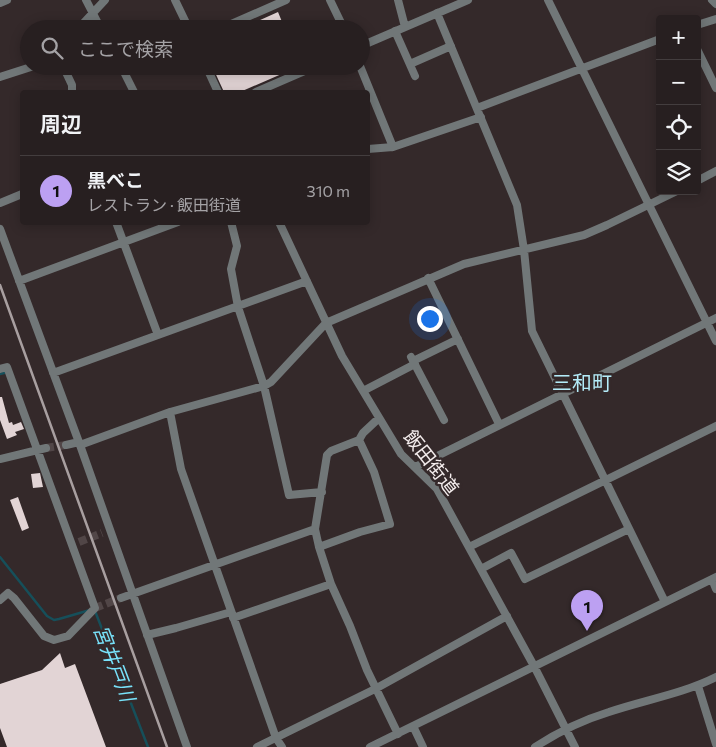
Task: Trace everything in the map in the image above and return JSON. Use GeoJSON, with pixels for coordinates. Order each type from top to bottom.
{"type":"FeatureCollection","features":[{"type":"Feature","properties":{"kind":"street"},"geometry":{"type":"LineString","coordinates":[[0,3],[8,0]]}},
{"type":"Feature","properties":{"kind":"street"},"geometry":{"type":"LineString","coordinates":[[86,0],[96,20]]}},
{"type":"Feature","properties":{"kind":"street"},"geometry":{"type":"LineString","coordinates":[[85,20],[105,0]]}},
{"type":"Feature","properties":{"kind":"street"},"geometry":{"type":"LineString","coordinates":[[176,0],[185,20]]}},
{"type":"Feature","properties":{"kind":"street"},"geometry":{"type":"LineString","coordinates":[[240,20],[286,0]]}},
{"type":"Feature","properties":{"kind":"street"},"geometry":{"type":"LineString","coordinates":[[330,0],[340,20]]}},
{"type":"Feature","properties":{"kind":"street"},"geometry":{"type":"LineString","coordinates":[[398,0],[404,27]]}},
{"type":"Feature","properties":{"kind":"street"},"geometry":{"type":"LineString","coordinates":[[370,42],[468,0]]}},
{"type":"Feature","properties":{"kind":"street"},"geometry":{"type":"LineString","coordinates":[[548,0],[716,341]]}},
{"type":"Feature","properties":{"kind":"street"},"geometry":{"type":"LineString","coordinates":[[712,0],[716,4]]}},
{"type":"Feature","properties":{"kind":"street"},"geometry":{"type":"LineString","coordinates":[[437,14],[518,205],[532,331],[665,602]]}},
{"type":"Feature","properties":{"kind":"street"},"geometry":{"type":"LineString","coordinates":[[701,24],[716,19]]}},
{"type":"Feature","properties":{"kind":"street"},"geometry":{"type":"LineString","coordinates":[[395,31],[415,76]]}},
{"type":"Feature","properties":{"kind":"street"},"geometry":{"type":"LineString","coordinates":[[477,108],[656,40]]}},
{"type":"Feature","properties":{"kind":"street"},"geometry":{"type":"LineString","coordinates":[[410,64],[451,46]]}},
{"type":"Feature","properties":{"kind":"street"},"geometry":{"type":"LineString","coordinates":[[701,57],[716,88]]}},
{"type":"Feature","properties":{"kind":"street"},"geometry":{"type":"LineString","coordinates":[[0,78],[20,71]]}},
{"type":"Feature","properties":{"kind":"street"},"geometry":{"type":"LineString","coordinates":[[67,75],[72,85],[72,90]]}},
{"type":"Feature","properties":{"kind":"street"},"geometry":{"type":"LineString","coordinates":[[126,75],[133,90]]}},
{"type":"Feature","properties":{"kind":"street"},"geometry":{"type":"LineString","coordinates":[[210,75],[217,90]]}},
{"type":"Feature","properties":{"kind":"street"},"geometry":{"type":"LineString","coordinates":[[261,90],[295,75]]}},
{"type":"Feature","properties":{"kind":"street"},"geometry":{"type":"LineString","coordinates":[[364,75],[370,90]]}},
{"type":"Feature","properties":{"kind":"street"},"geometry":{"type":"LineString","coordinates":[[370,91],[393,147]]}},
{"type":"Feature","properties":{"kind":"street"},"geometry":{"type":"LineString","coordinates":[[370,149],[393,147],[481,117]]}},
{"type":"Feature","properties":{"kind":"street"},"geometry":{"type":"LineString","coordinates":[[701,179],[716,171]]}},
{"type":"Feature","properties":{"kind":"street"},"geometry":{"type":"LineString","coordinates":[[0,203],[20,195]]}},
{"type":"Feature","properties":{"kind":"street"},"geometry":{"type":"LineString","coordinates":[[66,446],[170,412],[264,386],[271,382],[326,323],[464,264],[584,235],[668,195]]}},
{"type":"Feature","properties":{"kind":"street"},"geometry":{"type":"LineString","coordinates":[[117,225],[158,335]]}},
{"type":"Feature","properties":{"kind":"street"},"geometry":{"type":"LineString","coordinates":[[19,281],[170,225]]}},
{"type":"Feature","properties":{"kind":"street"},"geometry":{"type":"LineString","coordinates":[[232,225],[237,246],[231,270],[238,307],[264,386],[289,495],[322,492]]}},
{"type":"Feature","properties":{"kind":"street","name":"飯田街道"},"geometry":{"type":"LineString","coordinates":[[280,225],[342,356],[401,454],[437,489],[534,666],[575,747]]}},
{"type":"Feature","properties":{"kind":"street"},"geometry":{"type":"LineString","coordinates":[[0,229],[148,634],[187,747]]}},
{"type":"Feature","properties":{"kind":"street"},"geometry":{"type":"LineString","coordinates":[[428,278],[499,424]]}},
{"type":"Feature","properties":{"kind":"street"},"geometry":{"type":"LineString","coordinates":[[53,373],[307,281]]}},
{"type":"Feature","properties":{"kind":"street"},"geometry":{"type":"LineString","coordinates":[[415,467],[716,318]]}},
{"type":"Feature","properties":{"kind":"street"},"geometry":{"type":"LineString","coordinates":[[363,391],[413,360],[458,339]]}},
{"type":"Feature","properties":{"kind":"street"},"geometry":{"type":"LineString","coordinates":[[413,360],[444,420]]}},
{"type":"Feature","properties":{"kind":"street"},"geometry":{"type":"LineString","coordinates":[[0,370],[8,367],[36,449],[75,543],[95,608],[68,636],[54,640],[44,636],[8,593],[0,600]]}},
{"type":"Feature","properties":{"kind":"street"},"geometry":{"type":"LineString","coordinates":[[170,412],[181,469],[276,738],[282,747]]}},
{"type":"Feature","properties":{"kind":"street"},"geometry":{"type":"LineString","coordinates":[[379,418],[362,433],[359,440],[331,451],[327,455],[315,528],[331,584],[375,689],[398,734]]}},
{"type":"Feature","properties":{"kind":"street"},"geometry":{"type":"LineString","coordinates":[[469,547],[716,426]]}},
{"type":"Feature","properties":{"kind":"street"},"geometry":{"type":"LineString","coordinates":[[319,547],[360,532],[390,524],[374,472],[359,440]]}},
{"type":"Feature","properties":{"kind":"street"},"geometry":{"type":"LineString","coordinates":[[0,459],[46,448]]}},
{"type":"Feature","properties":{"kind":"street"},"geometry":{"type":"LineString","coordinates":[[121,598],[315,528]]}},
{"type":"Feature","properties":{"kind":"street"},"geometry":{"type":"LineString","coordinates":[[481,569],[511,552],[525,579],[629,529]]}},
{"type":"Feature","properties":{"kind":"street"},"geometry":{"type":"LineString","coordinates":[[102,533],[110,530]]}},
{"type":"Feature","properties":{"kind":"street"},"geometry":{"type":"LineString","coordinates":[[370,747],[714,578],[716,589]]}},
{"type":"Feature","properties":{"kind":"street"},"geometry":{"type":"LineString","coordinates":[[148,634],[232,615],[331,584]]}},
{"type":"Feature","properties":{"kind":"street"},"geometry":{"type":"LineString","coordinates":[[257,747],[375,689],[507,616]]}},
{"type":"Feature","properties":{"kind":"street"},"geometry":{"type":"LineString","coordinates":[[535,747],[552,736],[609,712],[698,686],[716,677]]}},
{"type":"Feature","properties":{"kind":"street"},"geometry":{"type":"LineString","coordinates":[[698,686],[716,744]]}},
{"type":"Feature","properties":{"kind":"street"},"geometry":{"type":"LineString","coordinates":[[413,726],[423,747]]}},
{"type":"Feature","properties":{"kind":"building"},"geometry":{"type":"Polygon","coordinates":[[[278,12],[281,20],[260,20],[278,12]]]}},
{"type":"Feature","properties":{"kind":"building"},"geometry":{"type":"Polygon","coordinates":[[[216,75],[279,75],[245,90],[223,90],[216,75]]]}},
{"type":"Feature","properties":{"kind":"building"},"geometry":{"type":"Polygon","coordinates":[[[0,397],[2,397],[9,423],[12,422],[13,425],[21,422],[24,429],[15,432],[17,435],[7,439],[0,420],[0,397]]]}},
{"type":"Feature","properties":{"kind":"building"},"geometry":{"type":"Polygon","coordinates":[[[40,473],[43,487],[33,488],[31,474],[40,473]]]}},
{"type":"Feature","properties":{"kind":"building"},"geometry":{"type":"Polygon","coordinates":[[[18,497],[29,528],[22,531],[10,500],[18,497]]]}},
{"type":"Feature","properties":{"kind":"building"},"geometry":{"type":"Polygon","coordinates":[[[60,653],[65,668],[75,664],[106,747],[7,747],[0,728],[0,684],[42,670],[60,653]]]}},
{"type":"Feature","properties":{"kind":"waterway"},"geometry":{"type":"LineString","coordinates":[[0,374],[4,373]]}},
{"type":"Feature","properties":{"kind":"waterway","name":"宮井戸川"},"geometry":{"type":"LineString","coordinates":[[0,557],[47,616],[54,620],[90,610]]}},
{"type":"Feature","properties":{"kind":"waterway","name":"宮井戸川"},"geometry":{"type":"LineString","coordinates":[[95,611],[148,747]]}},
{"type":"Feature","properties":{"kind":"tunnel"},"geometry":{"type":"LineString","coordinates":[[46,448],[66,445]]}},
{"type":"Feature","properties":{"kind":"tunnel"},"geometry":{"type":"LineString","coordinates":[[79,542],[102,533]]}},
{"type":"Feature","properties":{"kind":"tunnel"},"geometry":{"type":"LineString","coordinates":[[95,608],[121,598]]}},
{"type":"Feature","properties":{"kind":"railway"},"geometry":{"type":"LineString","coordinates":[[0,285],[167,747]]}},
{"type":"Feature","properties":{"kind":"place","name":"黒べこ"},"geometry":{"type":"Point","coordinates":[587,631]}},
{"type":"Feature","properties":{"kind":"district","name":"三和町"},"geometry":{"type":"Point","coordinates":[582,382]}}]}
